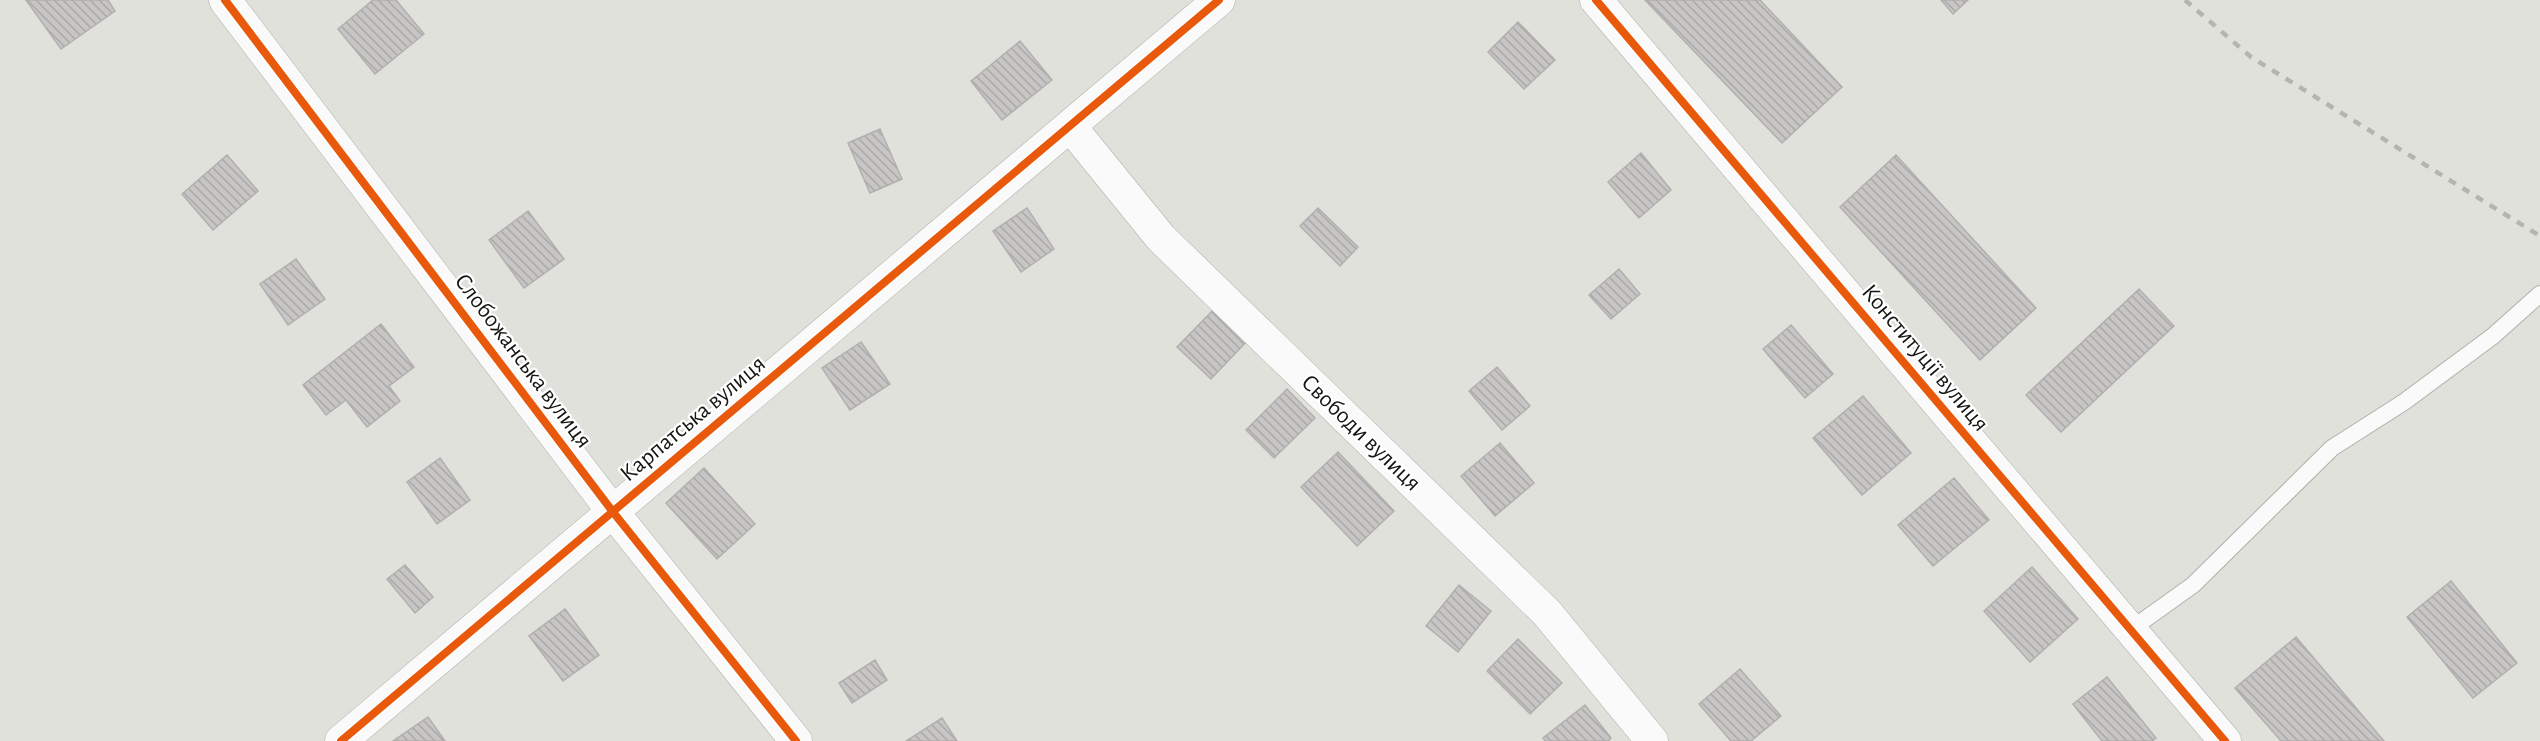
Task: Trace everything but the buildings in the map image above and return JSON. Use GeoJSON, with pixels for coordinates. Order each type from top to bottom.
{"type":"FeatureCollection","features":[{"type":"Feature","properties":{"kind":"street","name":"Слобожанська вулиця"},"geometry":{"type":"LineString","coordinates":[[225,0],[613,512],[796,741]]}},
{"type":"Feature","properties":{"kind":"street"},"geometry":{"type":"LineString","coordinates":[[1070,126],[1219,0]]}},
{"type":"Feature","properties":{"kind":"street","name":"Конституції вулиця"},"geometry":{"type":"LineString","coordinates":[[1596,0],[2225,741]]}},
{"type":"Feature","properties":{"kind":"street","name":"Карпатська вулиця"},"geometry":{"type":"LineString","coordinates":[[341,741],[1070,126]]}},
{"type":"Feature","properties":{"kind":"street","name":"Свободи вулиця"},"geometry":{"type":"LineString","coordinates":[[1070,126],[1161,238],[1547,613],[1652,741]]}},
{"type":"Feature","properties":{"kind":"lane"},"geometry":{"type":"LineString","coordinates":[[2130,630],[2193,585],[2332,448],[2404,402],[2493,336],[2540,294]]}},
{"type":"Feature","properties":{"kind":"railway"},"geometry":{"type":"LineString","coordinates":[[2185,0],[2251,57],[2540,236]]}},
{"type":"Feature","properties":{"kind":"cycle path"},"geometry":{"type":"LineString","coordinates":[[225,0],[613,512],[796,741]]}},
{"type":"Feature","properties":{"kind":"cycle path"},"geometry":{"type":"LineString","coordinates":[[341,741],[1219,0]]}},
{"type":"Feature","properties":{"kind":"cycle path"},"geometry":{"type":"LineString","coordinates":[[1596,0],[2225,741]]}}]}
